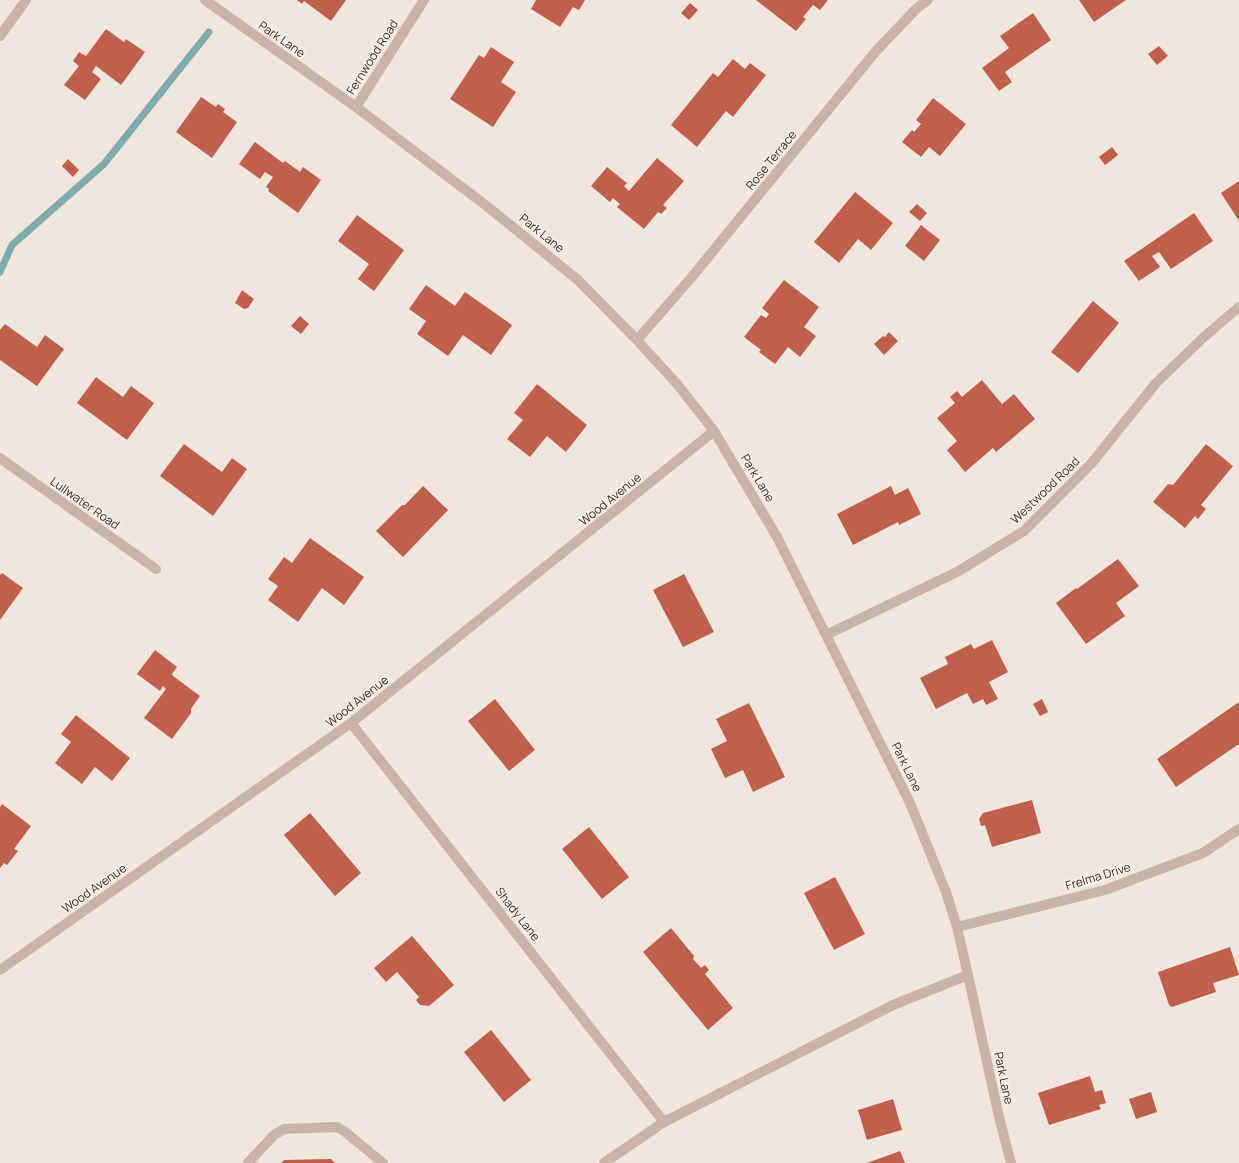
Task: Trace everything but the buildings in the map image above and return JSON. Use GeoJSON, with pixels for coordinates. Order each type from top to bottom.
{"type":"FeatureCollection","features":[{"type":"Feature","properties":{"kind":"street"},"geometry":{"type":"LineString","coordinates":[[0,36],[26,0]]}},
{"type":"Feature","properties":{"kind":"street","name":"Park Lane"},"geometry":{"type":"LineString","coordinates":[[205,0],[356,107],[488,207],[572,275],[637,340],[677,384],[714,431],[777,537],[910,803],[946,892],[957,927],[999,1117],[1011,1163]]}},
{"type":"Feature","properties":{"kind":"street","name":"Fernwood Road"},"geometry":{"type":"LineString","coordinates":[[356,107],[424,0]]}},
{"type":"Feature","properties":{"kind":"street","name":"Rose Terrace"},"geometry":{"type":"LineString","coordinates":[[637,340],[691,278],[876,51],[917,8],[928,0]]}},
{"type":"Feature","properties":{"kind":"street","name":"Westwood Road"},"geometry":{"type":"LineString","coordinates":[[826,635],[957,572],[1024,531],[1091,464],[1156,383],[1204,337],[1239,307]]}},
{"type":"Feature","properties":{"kind":"street","name":"Wood Avenue"},"geometry":{"type":"LineString","coordinates":[[0,970],[351,723],[714,431]]}},
{"type":"Feature","properties":{"kind":"street","name":"Lullwater Road"},"geometry":{"type":"LineString","coordinates":[[0,458],[156,569]]}},
{"type":"Feature","properties":{"kind":"street","name":"Shady Lane"},"geometry":{"type":"LineString","coordinates":[[351,723],[664,1122]]}},
{"type":"Feature","properties":{"kind":"street","name":"Frelma Drive"},"geometry":{"type":"LineString","coordinates":[[957,927],[1105,890],[1203,853],[1239,829]]}},
{"type":"Feature","properties":{"kind":"street"},"geometry":{"type":"LineString","coordinates":[[604,1163],[664,1122],[893,1005],[968,975]]}},
{"type":"Feature","properties":{"kind":"street"},"geometry":{"type":"LineString","coordinates":[[248,1163],[274,1135],[284,1129],[337,1127],[383,1163]]}},
{"type":"Feature","properties":{"kind":"waterway"},"geometry":{"type":"LineString","coordinates":[[0,272],[12,245],[104,164],[209,32]]}}]}
